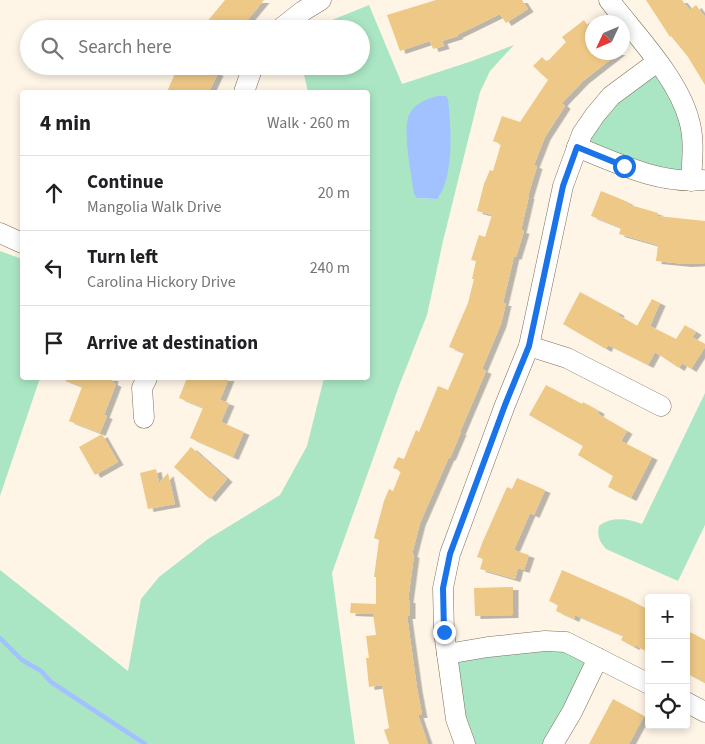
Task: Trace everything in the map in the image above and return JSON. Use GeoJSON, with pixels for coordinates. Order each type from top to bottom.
{"type":"FeatureCollection","features":[{"type":"Feature","properties":{"kind":"street"},"geometry":{"type":"LineString","coordinates":[[292,20],[322,0]]}},
{"type":"Feature","properties":{"kind":"street"},"geometry":{"type":"LineString","coordinates":[[577,147],[658,178],[698,181],[690,122],[680,97],[657,62],[609,0]]}},
{"type":"Feature","properties":{"kind":"street"},"geometry":{"type":"LineString","coordinates":[[465,744],[456,719],[450,687],[448,654],[444,632],[443,588],[450,554],[529,346],[563,186],[577,147],[588,124],[611,96],[657,62]]}},
{"type":"Feature","properties":{"kind":"street"},"geometry":{"type":"LineString","coordinates":[[245,90],[250,75]]}},
{"type":"Feature","properties":{"kind":"street"},"geometry":{"type":"LineString","coordinates":[[0,233],[20,242]]}},
{"type":"Feature","properties":{"kind":"street"},"geometry":{"type":"LineString","coordinates":[[529,346],[576,362],[661,406]]}},
{"type":"Feature","properties":{"kind":"street"},"geometry":{"type":"LineString","coordinates":[[144,418],[142,388],[145,380]]}},
{"type":"Feature","properties":{"kind":"street"},"geometry":{"type":"LineString","coordinates":[[448,654],[545,641],[566,642],[645,682]]}},
{"type":"Feature","properties":{"kind":"street"},"geometry":{"type":"LineString","coordinates":[[553,744],[572,712],[598,658]]}},
{"type":"Feature","properties":{"kind":"street"},"geometry":{"type":"LineString","coordinates":[[690,704],[705,712]]}},
{"type":"Feature","properties":{"kind":"green space"},"geometry":{"type":"Polygon","coordinates":[[[369,5],[402,84],[514,45],[490,71],[480,92],[443,241],[427,315],[399,386],[332,573],[355,744],[0,744],[0,570],[128,671],[141,599],[159,577],[208,539],[280,495],[307,446],[324,380],[370,380],[370,90],[308,90],[304,75],[370,75],[370,20],[332,20],[369,5]],[[407,127],[410,162],[417,198],[437,199],[407,127]]]}},
{"type":"Feature","properties":{"kind":"green space"},"geometry":{"type":"Polygon","coordinates":[[[657,62],[672,84],[691,181],[577,147],[582,134],[657,62]]]}},
{"type":"Feature","properties":{"kind":"green space"},"geometry":{"type":"Polygon","coordinates":[[[0,251],[20,258],[20,380],[39,380],[0,496],[0,251]]]}},
{"type":"Feature","properties":{"kind":"green space"},"geometry":{"type":"Polygon","coordinates":[[[705,393],[705,525],[678,581],[606,549],[598,536],[598,530],[599,526],[604,523],[615,520],[626,520],[642,524],[705,393]]]}},
{"type":"Feature","properties":{"kind":"green space"},"geometry":{"type":"Polygon","coordinates":[[[545,641],[598,658],[553,744],[465,744],[447,654],[545,641]]]}},
{"type":"Feature","properties":{"kind":"water"},"geometry":{"type":"Polygon","coordinates":[[[446,96],[448,99],[450,150],[447,178],[437,199],[417,198],[414,194],[408,154],[407,122],[411,111],[418,105],[425,100],[446,96]]]}},
{"type":"Feature","properties":{"kind":"building"},"geometry":{"type":"Polygon","coordinates":[[[225,0],[264,0],[247,20],[208,20],[225,0]]]}},
{"type":"Feature","properties":{"kind":"building"},"geometry":{"type":"Polygon","coordinates":[[[436,0],[522,0],[528,9],[506,23],[500,14],[458,36],[442,41],[444,46],[433,49],[430,41],[400,51],[387,15],[436,0]]]}},
{"type":"Feature","properties":{"kind":"building"},"geometry":{"type":"Polygon","coordinates":[[[646,0],[682,0],[690,10],[696,5],[705,17],[705,85],[688,57],[670,37],[646,0]]]}},
{"type":"Feature","properties":{"kind":"building"},"geometry":{"type":"Polygon","coordinates":[[[584,20],[585,60],[610,60],[583,81],[562,103],[565,106],[545,137],[534,165],[537,166],[521,230],[524,231],[516,257],[514,256],[503,303],[506,303],[501,324],[482,369],[486,371],[450,458],[420,523],[412,554],[414,555],[408,600],[410,600],[410,616],[407,616],[422,715],[418,715],[428,744],[389,744],[384,730],[389,728],[382,685],[369,687],[366,658],[369,658],[366,636],[376,635],[373,614],[350,613],[351,603],[376,604],[376,577],[374,577],[379,540],[374,538],[384,501],[389,489],[393,491],[401,471],[393,468],[398,457],[404,459],[416,430],[419,432],[438,386],[448,390],[464,353],[449,347],[468,303],[476,261],[471,260],[479,235],[485,237],[492,215],[477,211],[484,184],[490,170],[493,171],[501,144],[493,141],[502,116],[520,122],[548,80],[533,66],[542,57],[547,62],[566,42],[562,37],[584,20]]]}},
{"type":"Feature","properties":{"kind":"building"},"geometry":{"type":"Polygon","coordinates":[[[174,75],[217,75],[210,90],[168,90],[174,75]]]}},
{"type":"Feature","properties":{"kind":"building"},"geometry":{"type":"Polygon","coordinates":[[[601,191],[628,202],[627,204],[658,213],[657,216],[705,221],[705,263],[686,264],[656,261],[658,245],[619,234],[621,228],[591,216],[601,191]]]}},
{"type":"Feature","properties":{"kind":"building"},"geometry":{"type":"Polygon","coordinates":[[[580,292],[619,313],[618,315],[637,326],[652,299],[660,303],[650,326],[676,339],[685,325],[696,332],[692,337],[705,344],[705,347],[691,369],[682,363],[679,368],[655,352],[648,365],[608,345],[606,349],[563,324],[580,292]]]}},
{"type":"Feature","properties":{"kind":"building"},"geometry":{"type":"Polygon","coordinates":[[[65,380],[112,380],[112,382],[116,384],[104,415],[107,416],[100,433],[69,421],[82,387],[65,380]]]}},
{"type":"Feature","properties":{"kind":"building"},"geometry":{"type":"Polygon","coordinates":[[[186,380],[228,380],[220,400],[229,403],[221,422],[244,432],[233,457],[190,438],[203,408],[179,398],[186,380]]]}},
{"type":"Feature","properties":{"kind":"building"},"geometry":{"type":"Polygon","coordinates":[[[546,385],[599,411],[598,414],[627,431],[621,441],[652,457],[631,498],[608,487],[613,476],[578,455],[583,446],[529,415],[546,385]]]}},
{"type":"Feature","properties":{"kind":"building"},"geometry":{"type":"Polygon","coordinates":[[[102,434],[118,462],[95,475],[79,447],[102,434]]]}},
{"type":"Feature","properties":{"kind":"building"},"geometry":{"type":"Polygon","coordinates":[[[191,447],[227,479],[210,499],[174,467],[191,447]]]}},
{"type":"Feature","properties":{"kind":"building"},"geometry":{"type":"Polygon","coordinates":[[[156,469],[159,483],[168,473],[175,504],[148,509],[140,473],[156,469]]]}},
{"type":"Feature","properties":{"kind":"building"},"geometry":{"type":"Polygon","coordinates":[[[517,478],[545,490],[534,515],[530,513],[514,550],[529,555],[524,570],[518,568],[515,579],[480,569],[483,559],[477,557],[507,487],[512,489],[517,478]]]}},
{"type":"Feature","properties":{"kind":"building"},"geometry":{"type":"Polygon","coordinates":[[[562,570],[628,599],[645,608],[645,651],[621,640],[623,636],[575,615],[574,619],[556,611],[558,605],[549,601],[562,570]]]}},
{"type":"Feature","properties":{"kind":"building"},"geometry":{"type":"Polygon","coordinates":[[[513,587],[513,615],[475,616],[474,588],[513,587]]]}},
{"type":"Feature","properties":{"kind":"building"},"geometry":{"type":"Polygon","coordinates":[[[690,632],[705,640],[705,683],[690,675],[690,632]]]}},
{"type":"Feature","properties":{"kind":"building"},"geometry":{"type":"Polygon","coordinates":[[[613,699],[644,716],[629,744],[589,744],[613,699]]]}},
{"type":"Feature","properties":{"kind":"waterway"},"geometry":{"type":"LineString","coordinates":[[0,638],[22,660],[41,671],[51,682],[145,744]]}},
{"type":"Feature","properties":{"kind":"route"},"geometry":{"type":"LineString","coordinates":[[444,632],[443,588],[450,554],[529,346],[563,186],[577,147],[624,166]]}}]}
